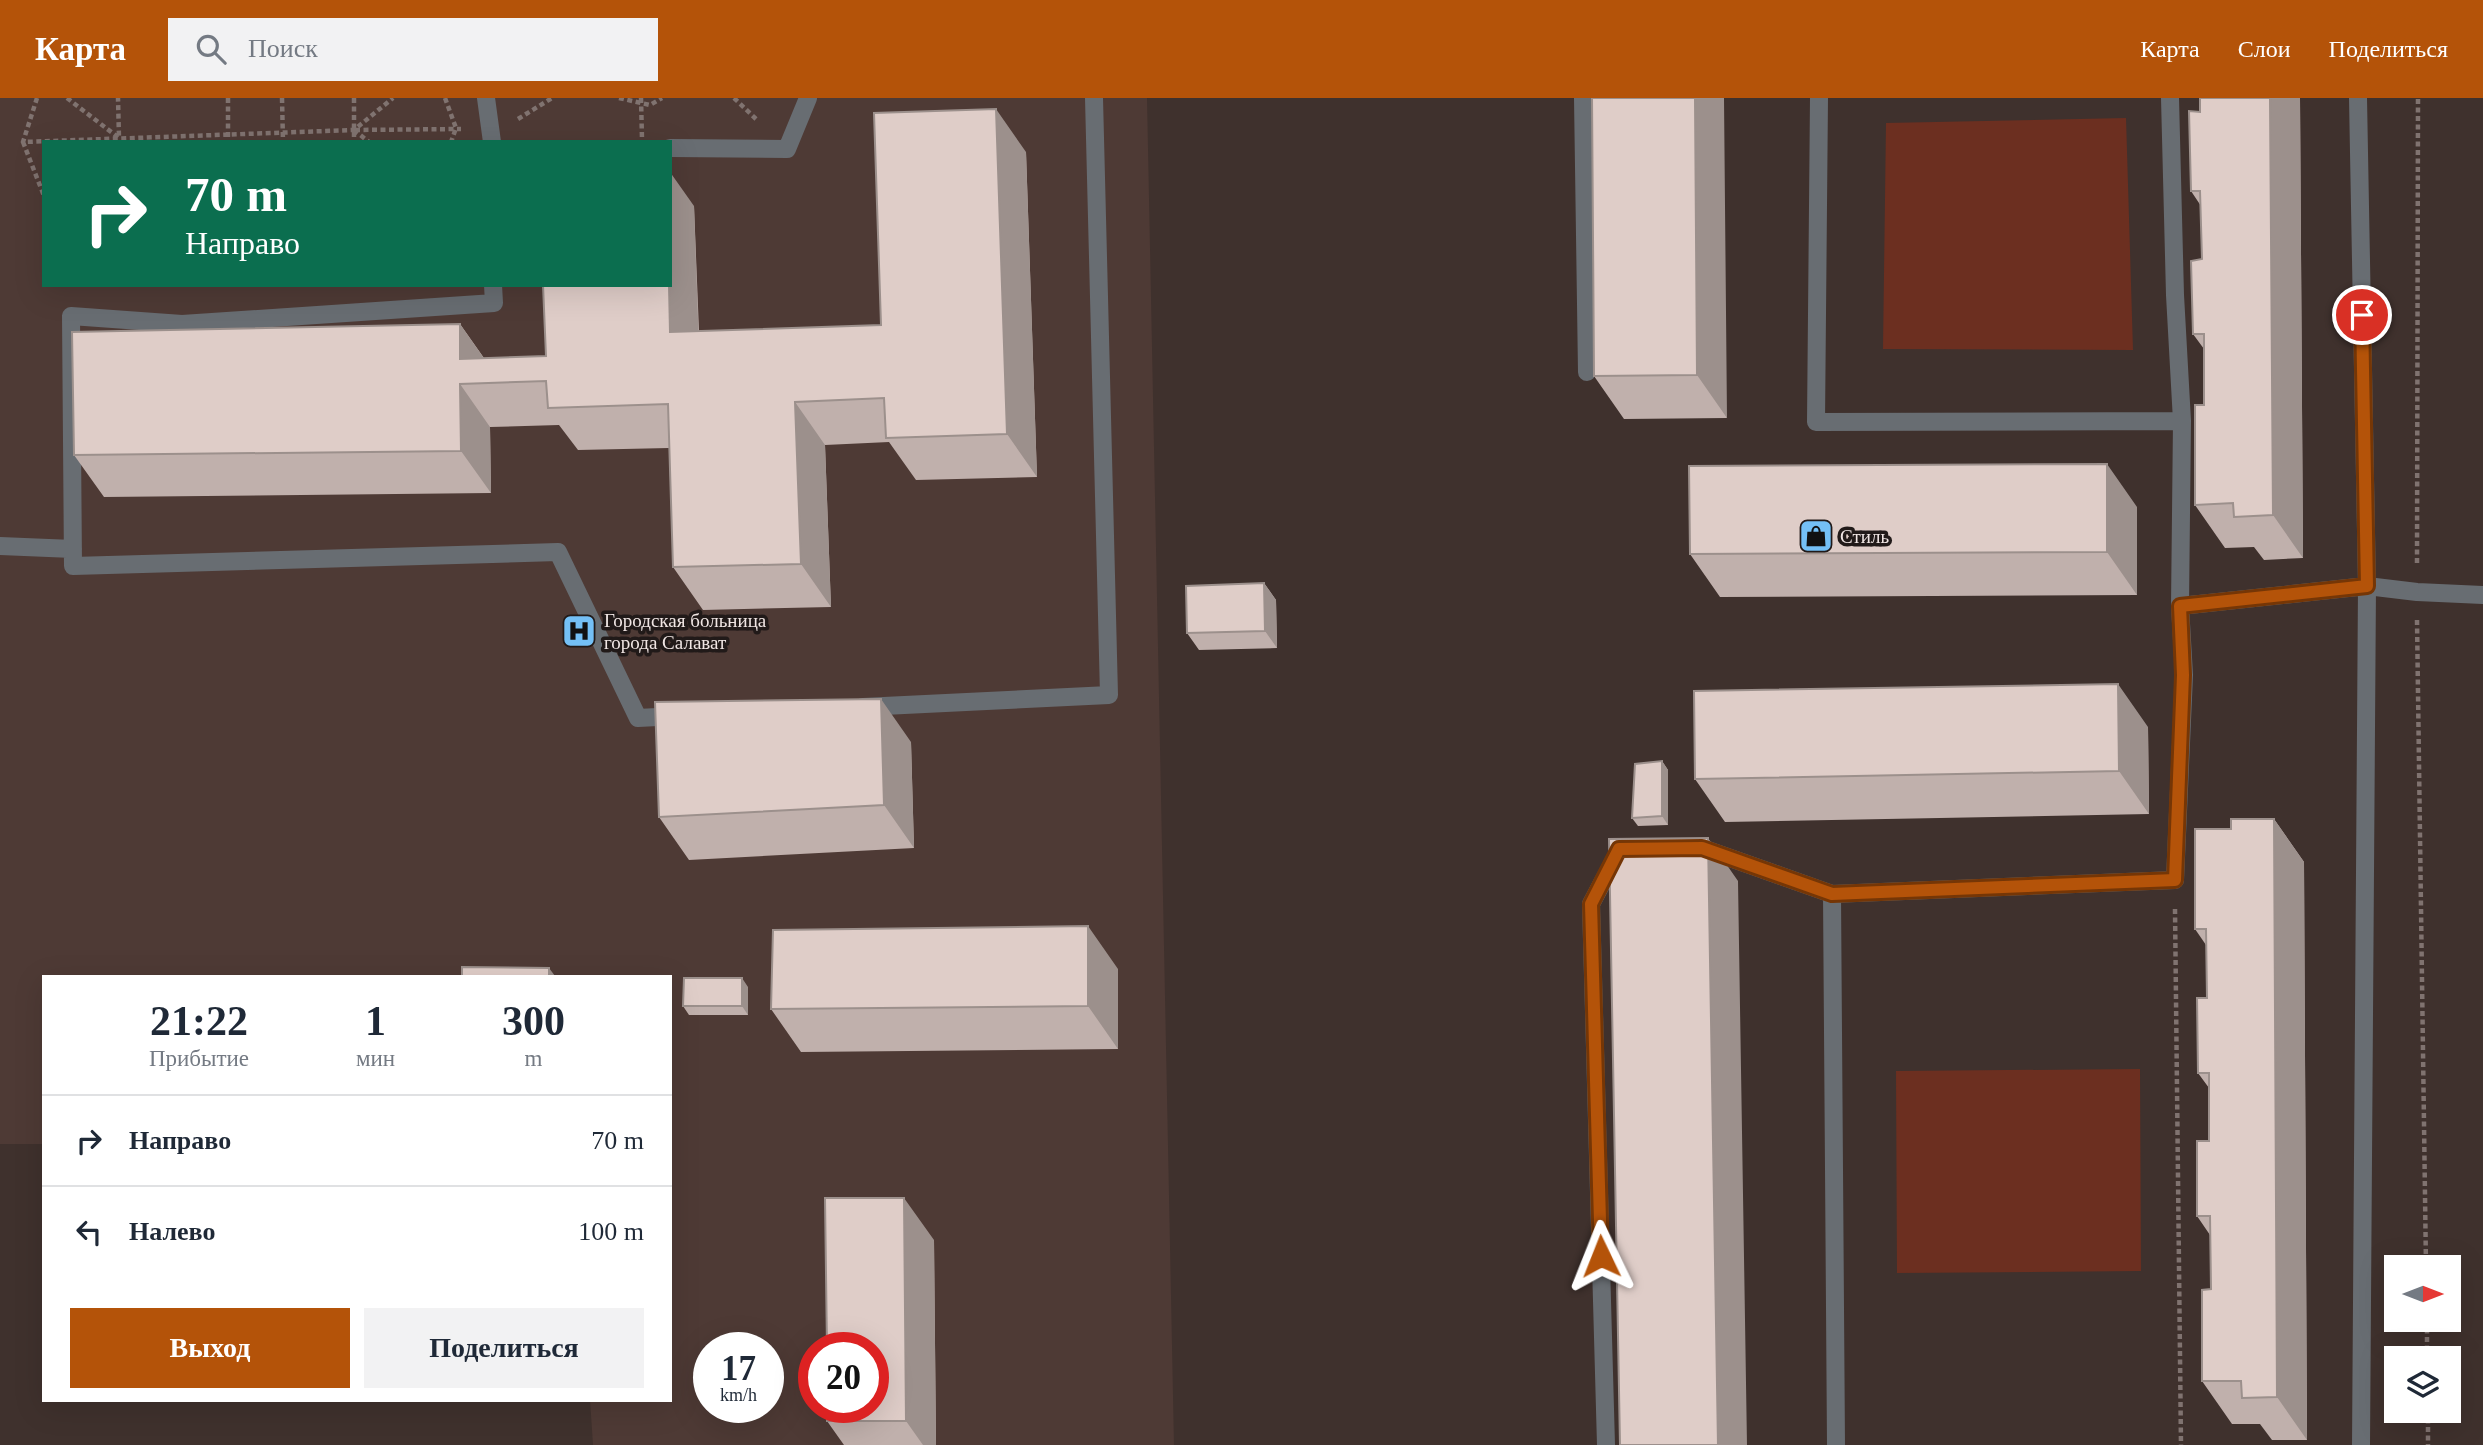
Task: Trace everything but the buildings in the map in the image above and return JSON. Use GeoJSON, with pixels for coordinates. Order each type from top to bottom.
{"type":"FeatureCollection","features":[{"type":"Feature","properties":{"kind":"lane"},"geometry":{"type":"LineString","coordinates":[[486,98],[491,138]]}},
{"type":"Feature","properties":{"kind":"lane"},"geometry":{"type":"LineString","coordinates":[[672,148],[787,149],[808,98]]}},
{"type":"Feature","properties":{"kind":"lane"},"geometry":{"type":"LineString","coordinates":[[846,708],[1109,695],[1094,98]]}},
{"type":"Feature","properties":{"kind":"lane"},"geometry":{"type":"LineString","coordinates":[[1583,98],[1587,372]]}},
{"type":"Feature","properties":{"kind":"lane"},"geometry":{"type":"LineString","coordinates":[[1819,98],[1816,422],[2182,421]]}},
{"type":"Feature","properties":{"kind":"lane"},"geometry":{"type":"LineString","coordinates":[[1675,848],[1702,848],[1832,894],[2175,880],[2183,675],[2180,606],[2182,421],[2175,295],[2170,98]]}},
{"type":"Feature","properties":{"kind":"lane"},"geometry":{"type":"LineString","coordinates":[[2358,98],[2367,586],[2361,1445]]}},
{"type":"Feature","properties":{"kind":"lane"},"geometry":{"type":"LineString","coordinates":[[493,287],[494,303],[182,324],[71,316],[73,566],[558,552],[638,718],[693,715]]}},
{"type":"Feature","properties":{"kind":"lane"},"geometry":{"type":"LineString","coordinates":[[0,546],[73,549]]}},
{"type":"Feature","properties":{"kind":"lane"},"geometry":{"type":"LineString","coordinates":[[2180,606],[2367,586],[2417,592],[2483,595]]}},
{"type":"Feature","properties":{"kind":"lane"},"geometry":{"type":"LineString","coordinates":[[1606,1445],[1591,904],[1619,849],[1647,849]]}},
{"type":"Feature","properties":{"kind":"lane"},"geometry":{"type":"LineString","coordinates":[[1832,894],[1836,1445]]}},
{"type":"Feature","properties":{"kind":"path"},"geometry":{"type":"LineString","coordinates":[[37,98],[23,142],[42,191]]}},
{"type":"Feature","properties":{"kind":"path"},"geometry":{"type":"LineString","coordinates":[[67,98],[116,140]]}},
{"type":"Feature","properties":{"kind":"path"},"geometry":{"type":"LineString","coordinates":[[117,140],[118,98]]}},
{"type":"Feature","properties":{"kind":"path"},"geometry":{"type":"LineString","coordinates":[[228,98],[228,140]]}},
{"type":"Feature","properties":{"kind":"path"},"geometry":{"type":"LineString","coordinates":[[282,98],[283,140]]}},
{"type":"Feature","properties":{"kind":"path"},"geometry":{"type":"LineString","coordinates":[[354,98],[354,140]]}},
{"type":"Feature","properties":{"kind":"path"},"geometry":{"type":"LineString","coordinates":[[354,130],[393,98]]}},
{"type":"Feature","properties":{"kind":"path"},"geometry":{"type":"LineString","coordinates":[[445,98],[456,128],[452,140]]}},
{"type":"Feature","properties":{"kind":"path"},"geometry":{"type":"LineString","coordinates":[[491,138],[552,98]]}},
{"type":"Feature","properties":{"kind":"path"},"geometry":{"type":"LineString","coordinates":[[619,98],[641,100],[650,105],[662,98]]}},
{"type":"Feature","properties":{"kind":"path"},"geometry":{"type":"LineString","coordinates":[[2418,98],[2417,592],[2426,1255]]}},
{"type":"Feature","properties":{"kind":"path"},"geometry":{"type":"LineString","coordinates":[[641,100],[642,140]]}},
{"type":"Feature","properties":{"kind":"path"},"geometry":{"type":"LineString","coordinates":[[133,140],[228,134],[456,128]]}},
{"type":"Feature","properties":{"kind":"path"},"geometry":{"type":"LineString","coordinates":[[354,130],[366,140]]}},
{"type":"Feature","properties":{"kind":"path"},"geometry":{"type":"LineString","coordinates":[[23,142],[42,142]]}},
{"type":"Feature","properties":{"kind":"path"},"geometry":{"type":"LineString","coordinates":[[2175,880],[2181,1445]]}},
{"type":"Feature","properties":{"kind":"path"},"geometry":{"type":"LineString","coordinates":[[2428,1423],[2428,1445]]}},
{"type":"Feature","properties":{"kind":"shaded area","name":"Городская больница города Салават"},"geometry":{"type":"Polygon","coordinates":[[[0,98],[1147,98],[1174,1445],[593,1445],[590,1402],[672,1402],[672,975],[42,975],[42,1144],[0,1144],[0,98]]]}},
{"type":"Feature","properties":{"kind":"shaded area"},"geometry":{"type":"Polygon","coordinates":[[[2126,118],[2133,350],[1883,349],[1886,123],[2126,118]]]}},
{"type":"Feature","properties":{"kind":"shaded area"},"geometry":{"type":"Polygon","coordinates":[[[2140,1069],[2141,1271],[1897,1273],[1896,1071],[2140,1069]]]}},
{"type":"Feature","properties":{"kind":"place","name":"Стиль"},"geometry":{"type":"Point","coordinates":[1816,536]}},
{"type":"Feature","properties":{"kind":"place","name":"Городская больница города Салават"},"geometry":{"type":"Point","coordinates":[579,631]}},
{"type":"Feature","properties":{"kind":"route"},"geometry":{"type":"LineString","coordinates":[[1601,1256],[1591,904],[1619,849],[1702,848],[1832,894],[2175,880],[2183,675],[2180,606],[2367,586],[2362,315]]}}]}
